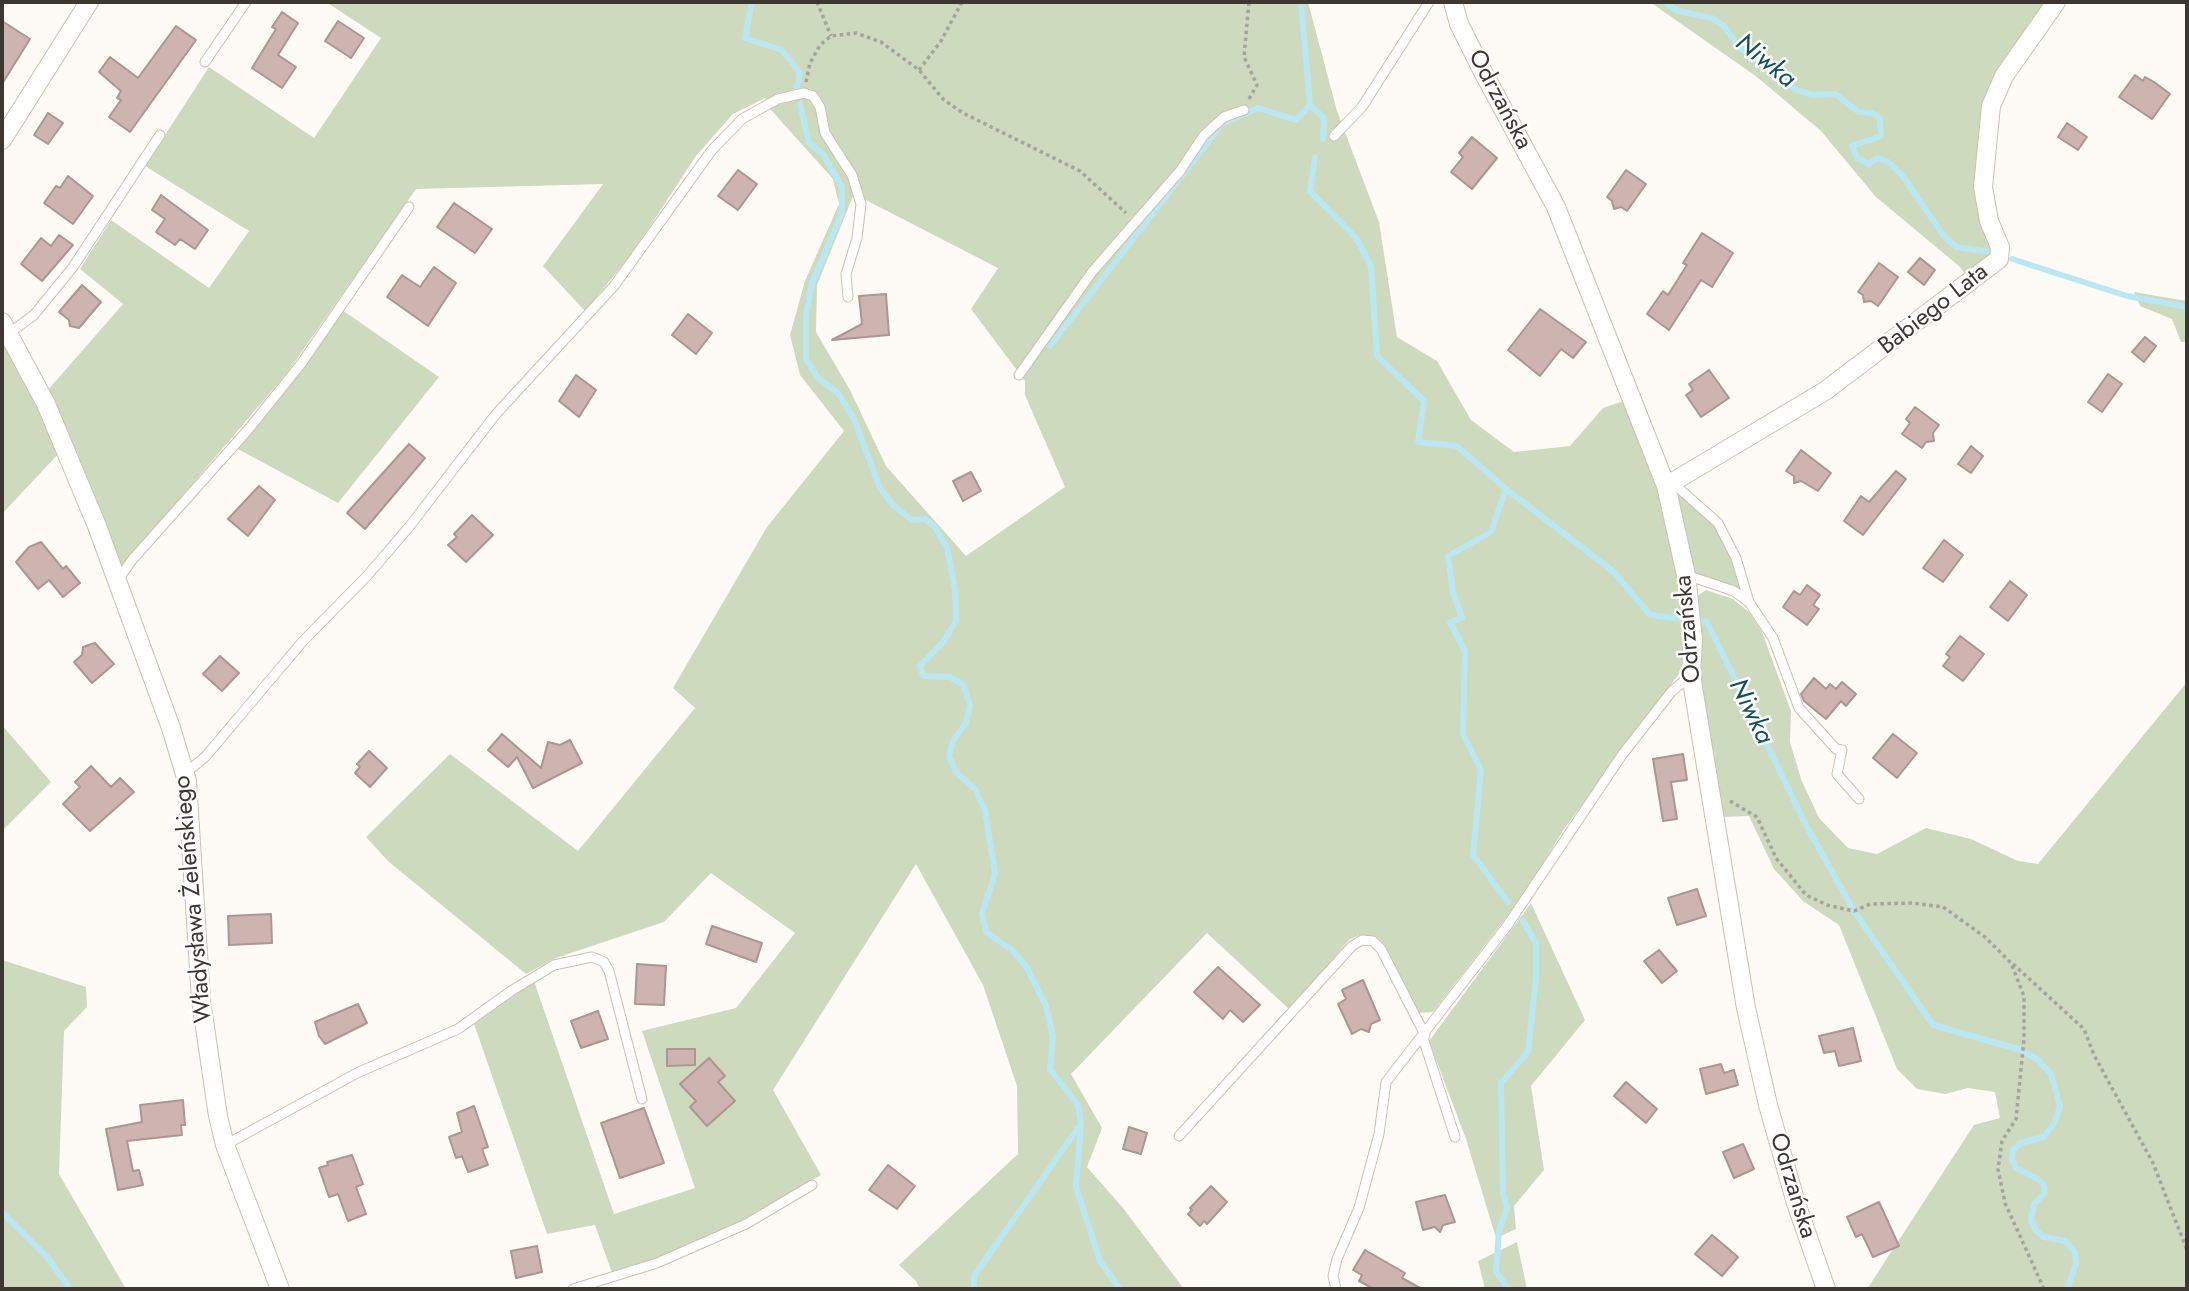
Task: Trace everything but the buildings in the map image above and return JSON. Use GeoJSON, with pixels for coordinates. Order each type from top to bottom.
{"type":"FeatureCollection","features":[{"type":"Feature","properties":{"kind":"street"},"geometry":{"type":"LineString","coordinates":[[2,141],[89,2]]}},
{"type":"Feature","properties":{"kind":"street","name":"Odrzańska"},"geometry":{"type":"LineString","coordinates":[[1453,2],[1460,24],[1483,72],[1562,218],[1670,485],[1689,599],[1693,639],[1692,674],[1746,1008],[1765,1093],[1796,1203],[1826,1289]]}},
{"type":"Feature","properties":{"kind":"street","name":"Babiego Lata"},"geometry":{"type":"LineString","coordinates":[[1670,485],[1825,391],[2004,261],[1989,221],[1983,187],[1991,106],[2004,76],[2056,2]]}},
{"type":"Feature","properties":{"kind":"street","name":"Władysława Żeleńskiego"},"geometry":{"type":"LineString","coordinates":[[5,328],[67,451],[117,581],[183,770],[188,794],[201,1000],[225,1145],[281,1289]]}},
{"type":"Feature","properties":{"kind":"lane"},"geometry":{"type":"LineString","coordinates":[[205,62],[246,2]]}},
{"type":"Feature","properties":{"kind":"lane"},"geometry":{"type":"LineString","coordinates":[[1334,136],[1362,107],[1429,2]]}},
{"type":"Feature","properties":{"kind":"lane"},"geometry":{"type":"LineString","coordinates":[[183,770],[206,756],[303,640],[367,576],[409,527],[496,414],[614,286],[712,150],[742,118],[778,99],[804,93],[813,96],[820,107],[825,133],[852,175],[861,204],[857,238],[846,274],[848,297]]}},
{"type":"Feature","properties":{"kind":"lane"},"geometry":{"type":"LineString","coordinates":[[1019,375],[1092,272],[1180,171],[1204,135],[1224,117],[1244,110]]}},
{"type":"Feature","properties":{"kind":"lane"},"geometry":{"type":"LineString","coordinates":[[5,328],[34,315],[73,267],[160,135]]}},
{"type":"Feature","properties":{"kind":"lane"},"geometry":{"type":"LineString","coordinates":[[117,581],[132,560],[247,431],[301,364],[409,207]]}},
{"type":"Feature","properties":{"kind":"lane"},"geometry":{"type":"LineString","coordinates":[[1670,485],[1717,523],[1736,558],[1749,602],[1773,638],[1799,708],[1836,749],[1842,750],[1837,774],[1859,799]]}},
{"type":"Feature","properties":{"kind":"lane"},"geometry":{"type":"LineString","coordinates":[[1686,575],[1734,591],[1749,602]]}},
{"type":"Feature","properties":{"kind":"lane"},"geometry":{"type":"LineString","coordinates":[[1336,1289],[1333,1276],[1337,1259],[1359,1208],[1379,1134],[1386,1082],[1424,1037],[1507,926],[1622,755],[1672,691],[1692,674]]}},
{"type":"Feature","properties":{"kind":"lane"},"geometry":{"type":"LineString","coordinates":[[1179,1136],[1352,946],[1362,940],[1373,941],[1381,949],[1424,1037],[1455,1137]]}},
{"type":"Feature","properties":{"kind":"lane"},"geometry":{"type":"LineString","coordinates":[[225,1145],[359,1072],[458,1029],[510,991],[554,965],[592,957],[604,962],[609,971],[642,1099]]}},
{"type":"Feature","properties":{"kind":"lane"},"geometry":{"type":"LineString","coordinates":[[573,1289],[657,1263],[746,1224],[812,1185]]}},
{"type":"Feature","properties":{"kind":"path"},"geometry":{"type":"LineString","coordinates":[[817,2],[831,36]]}},
{"type":"Feature","properties":{"kind":"path"},"geometry":{"type":"LineString","coordinates":[[919,70],[941,41],[962,2]]}},
{"type":"Feature","properties":{"kind":"path"},"geometry":{"type":"LineString","coordinates":[[1244,110],[1257,85],[1244,57],[1249,2]]}},
{"type":"Feature","properties":{"kind":"path"},"geometry":{"type":"LineString","coordinates":[[804,93],[810,63],[820,45],[831,36],[856,33],[881,42],[919,70],[944,100],[963,113],[1080,171],[1136,221]]}},
{"type":"Feature","properties":{"kind":"path"},"geometry":{"type":"LineString","coordinates":[[1712,798],[1738,803],[1757,817],[1776,858],[1806,895],[1827,905],[1854,911],[1870,904],[1912,903],[1943,907],[1985,937],[2084,1029],[2094,1055],[2153,1163],[2187,1250]]}},
{"type":"Feature","properties":{"kind":"path"},"geometry":{"type":"LineString","coordinates":[[2011,963],[2024,996],[2024,1039],[2017,1119],[2002,1141],[1998,1169],[2006,1203],[2044,1289]]}},
{"type":"Feature","properties":{"kind":"green space"},"geometry":{"type":"Polygon","coordinates":[[[326,2],[1308,2],[1337,111],[1379,222],[1397,337],[1437,361],[1471,420],[1514,452],[1570,446],[1603,408],[1626,400],[1649,454],[1667,523],[1678,575],[1687,663],[1564,829],[1523,896],[1433,1012],[1419,1013],[1384,944],[1374,937],[1359,935],[1349,940],[1290,1010],[1207,933],[1071,1074],[1102,1128],[1087,1167],[1123,1208],[1184,1289],[919,1289],[917,1282],[899,1265],[1018,1154],[1017,1086],[983,985],[916,864],[773,1090],[821,1175],[745,1219],[656,1259],[612,1273],[595,1225],[547,1234],[474,1024],[534,981],[614,1214],[695,1188],[642,1031],[736,1008],[795,933],[711,873],[664,922],[556,958],[526,974],[389,862],[366,837],[450,754],[578,851],[695,708],[673,688],[767,527],[844,431],[800,375],[790,335],[805,281],[839,204],[833,179],[771,110],[765,98],[733,114],[696,156],[631,255],[585,311],[543,266],[603,184],[416,189],[287,373],[124,564],[119,565],[47,391],[123,304],[80,269],[111,220],[209,288],[249,231],[145,166],[209,67],[314,138],[381,38],[326,2]],[[854,194],[817,285],[816,332],[850,390],[886,466],[966,556],[1065,487],[1025,395],[1025,381],[971,309],[998,268],[854,194]]]}},
{"type":"Feature","properties":{"kind":"green space"},"geometry":{"type":"Polygon","coordinates":[[[1650,2],[2050,2],[2000,73],[1982,150],[1994,248],[1992,258],[1968,279],[1960,267],[1876,197],[1821,131],[1757,77],[1650,2]]]}},
{"type":"Feature","properties":{"kind":"green space"},"geometry":{"type":"Polygon","coordinates":[[[2134,292],[2187,301],[2187,342],[2181,342],[2172,319],[2140,306],[2134,292]]]}},
{"type":"Feature","properties":{"kind":"green space"},"geometry":{"type":"Polygon","coordinates":[[[342,310],[439,377],[338,503],[236,448],[342,310]]]}},
{"type":"Feature","properties":{"kind":"green space"},"geometry":{"type":"Polygon","coordinates":[[[2,332],[61,451],[2,514],[2,332]]]}},
{"type":"Feature","properties":{"kind":"green space"},"geometry":{"type":"Polygon","coordinates":[[[1676,490],[1715,526],[1733,560],[1740,588],[1697,574],[1690,568],[1673,500],[1676,490]]]}},
{"type":"Feature","properties":{"kind":"green space"},"geometry":{"type":"Polygon","coordinates":[[[1706,590],[1733,599],[1750,613],[1762,632],[1791,711],[1790,742],[1801,779],[1819,818],[1848,848],[1877,854],[1926,828],[1971,839],[2018,861],[2038,864],[2187,682],[2187,1289],[1867,1289],[1974,1125],[2000,1118],[1995,1092],[1968,1088],[1945,1094],[1917,1089],[1897,1069],[1839,925],[1803,901],[1774,869],[1749,816],[1723,817],[1701,693],[1696,597],[1706,590]]]}},
{"type":"Feature","properties":{"kind":"green space"},"geometry":{"type":"Polygon","coordinates":[[[2,725],[51,782],[2,831],[2,725]]]}},
{"type":"Feature","properties":{"kind":"green space"},"geometry":{"type":"Polygon","coordinates":[[[1531,903],[1585,1020],[1531,1086],[1544,1170],[1514,1206],[1516,1229],[1496,1238],[1466,1139],[1429,1041],[1531,903]]]}},
{"type":"Feature","properties":{"kind":"green space"},"geometry":{"type":"Polygon","coordinates":[[[2,960],[86,987],[87,1007],[64,1031],[59,1174],[126,1289],[2,1289],[2,960]]]}},
{"type":"Feature","properties":{"kind":"green space"},"geometry":{"type":"Polygon","coordinates":[[[1517,1242],[1527,1289],[1485,1289],[1478,1261],[1517,1242]]]}},
{"type":"Feature","properties":{"kind":"waterway"},"geometry":{"type":"LineString","coordinates":[[752,2],[745,38],[782,50],[800,73],[797,87]]}},
{"type":"Feature","properties":{"kind":"waterway","name":"Niwka"},"geometry":{"type":"LineString","coordinates":[[1301,2],[1310,105],[1324,118],[1323,139]]}},
{"type":"Feature","properties":{"kind":"waterway","name":"Niwka"},"geometry":{"type":"LineString","coordinates":[[1664,2],[1678,11],[1712,18],[1723,25],[1741,49],[1776,69],[1784,81],[1797,90],[1812,95],[1835,94],[1859,112],[1872,113],[1880,118],[1881,136],[1852,146],[1857,158],[1869,164],[1878,158],[1888,162],[1902,175],[1944,236],[1956,247],[1990,252]]}},
{"type":"Feature","properties":{"kind":"waterway"},"geometry":{"type":"LineString","coordinates":[[800,104],[809,143],[823,154],[842,187],[842,213],[812,283],[806,315],[806,359],[818,378],[838,393],[854,419],[880,488],[894,506],[912,520],[925,519],[935,527],[947,547],[955,590],[956,621],[944,641],[920,666],[923,676],[950,677],[963,684],[970,706],[966,723],[953,741],[949,756],[956,772],[975,789],[985,810],[995,874],[982,914],[986,932],[1012,950],[1026,966],[1046,1006],[1053,1037],[1050,1069],[1078,1105],[1081,1124],[1076,1187],[1100,1261],[1120,1289]]}},
{"type":"Feature","properties":{"kind":"waterway"},"geometry":{"type":"LineString","coordinates":[[1050,346],[1223,123],[1258,108],[1296,120],[1310,105]]}},
{"type":"Feature","properties":{"kind":"waterway","name":"Niwka"},"geometry":{"type":"LineString","coordinates":[[1315,157],[1310,191],[1357,239],[1371,266],[1377,356],[1424,401],[1418,442],[1457,446],[1506,489],[1614,572],[1650,615],[1707,622],[1806,825],[1854,911],[1933,1025],[2021,1050],[2038,1060],[2051,1074],[2060,1106],[2055,1122],[2044,1137],[2020,1143],[2013,1150],[2012,1159],[2016,1168],[2044,1185],[2044,1194],[2034,1204],[2031,1220],[2036,1231],[2044,1237],[2065,1241],[2075,1252],[2076,1264],[2067,1289]]}},
{"type":"Feature","properties":{"kind":"waterway","name":"Niwka"},"geometry":{"type":"LineString","coordinates":[[2012,259],[2127,296],[2187,307]]}},
{"type":"Feature","properties":{"kind":"waterway"},"geometry":{"type":"LineString","coordinates":[[1506,489],[1491,532],[1448,556],[1453,592],[1462,618],[1450,622],[1465,651],[1463,734],[1481,770],[1473,855],[1508,902]]}},
{"type":"Feature","properties":{"kind":"waterway"},"geometry":{"type":"LineString","coordinates":[[1508,1289],[1496,1271],[1499,1231],[1507,1208],[1503,1194],[1501,1083],[1528,1052],[1536,978],[1536,943],[1523,921]]}},
{"type":"Feature","properties":{"kind":"waterway"},"geometry":{"type":"LineString","coordinates":[[974,1289],[974,1276],[1080,1125]]}},
{"type":"Feature","properties":{"kind":"waterway"},"geometry":{"type":"LineString","coordinates":[[2,1212],[48,1258],[70,1289]]}}]}
